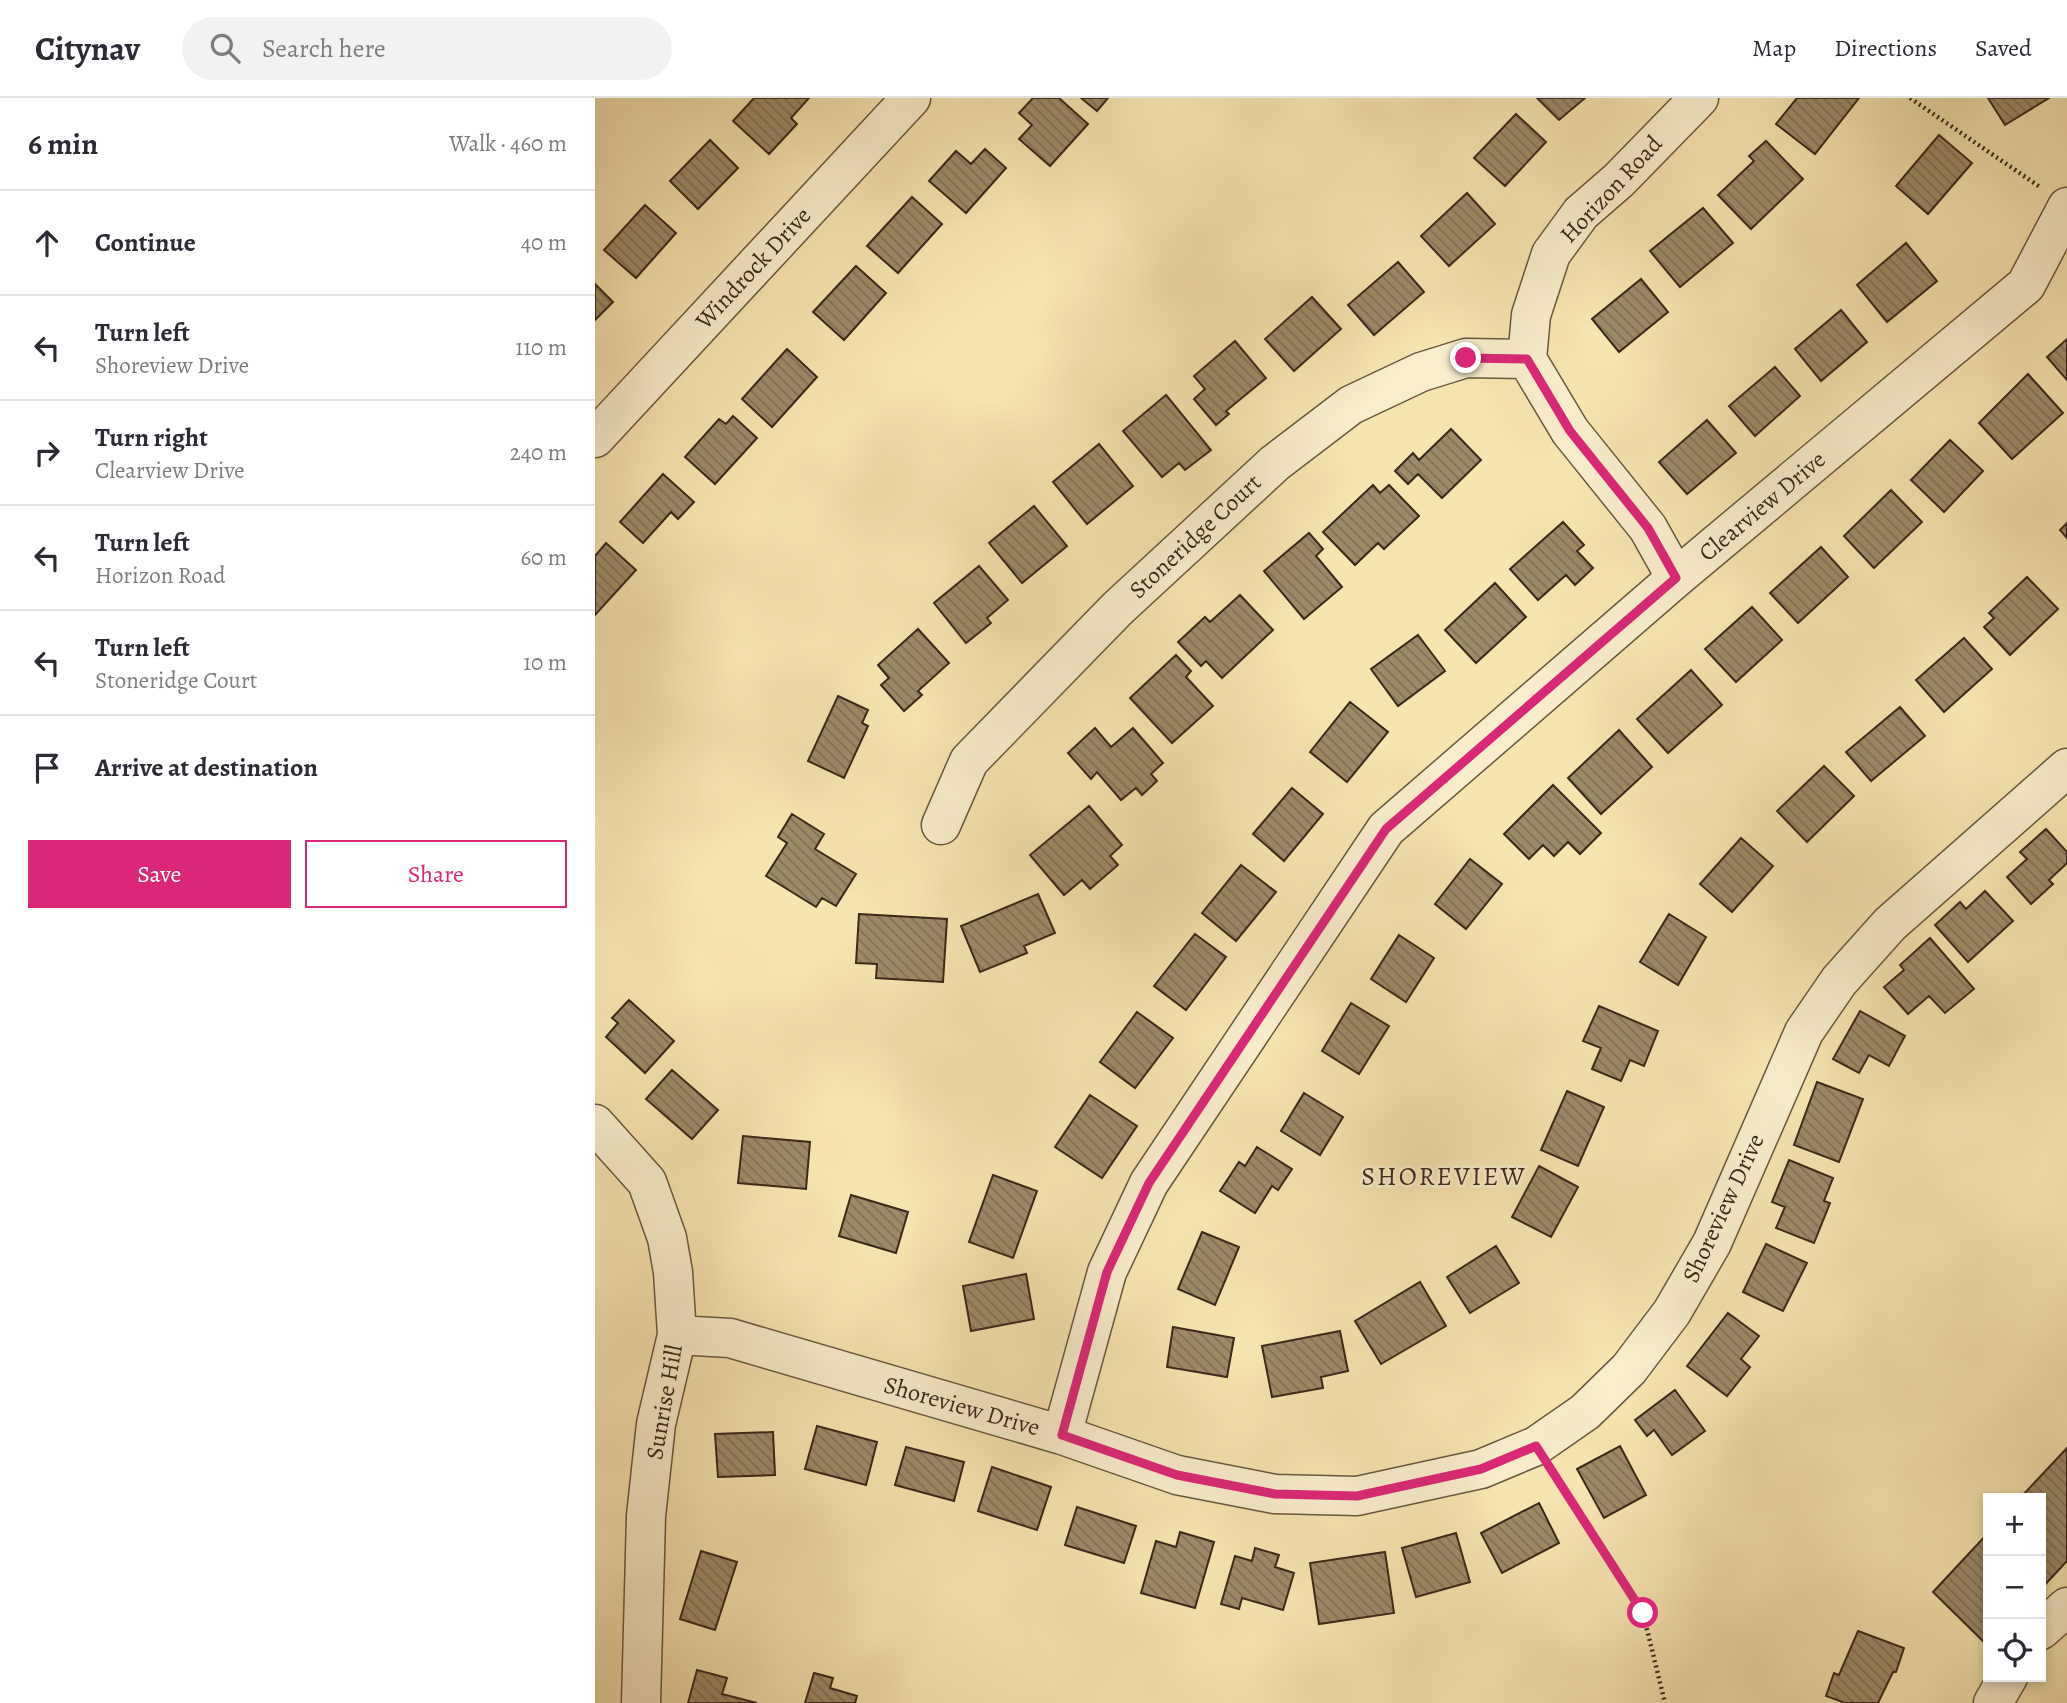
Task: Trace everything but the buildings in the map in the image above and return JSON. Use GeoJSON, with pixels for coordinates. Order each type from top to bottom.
{"type":"FeatureCollection","features":[{"type":"Feature","properties":{"kind":"street","name":"Windrock Drive"},"geometry":{"type":"LineString","coordinates":[[595,438],[911,98]]}},
{"type":"Feature","properties":{"kind":"street","name":"Horizon Road"},"geometry":{"type":"LineString","coordinates":[[1527,359],[1531,315],[1551,254],[1581,214],[1619,180],[1699,98]]}},
{"type":"Feature","properties":{"kind":"street","name":"Clearview Drive"},"geometry":{"type":"LineString","coordinates":[[1062,1435],[1107,1272],[1149,1183],[1386,829],[1676,578],[2026,285],[2056,199]]}},
{"type":"Feature","properties":{"kind":"street","name":"Stoneridge Court"},"geometry":{"type":"LineString","coordinates":[[941,825],[969,761],[1117,609],[1275,463],[1352,405],[1421,372],[1466,358],[1527,359]]}},
{"type":"Feature","properties":{"kind":"street"},"geometry":{"type":"LineString","coordinates":[[1527,359],[1570,431],[1648,528],[1676,578]]}},
{"type":"Feature","properties":{"kind":"street","name":"Shoreview Drive"},"geometry":{"type":"LineString","coordinates":[[677,1335],[730,1338],[1062,1435],[1177,1475],[1275,1494],[1357,1496],[1481,1469],[1536,1446],[1585,1412],[1629,1369],[1672,1312],[1712,1243],[1804,1031],[1839,981],[1890,924],[2067,768]]}},
{"type":"Feature","properties":{"kind":"street","name":"Sunrise Hill"},"geometry":{"type":"LineString","coordinates":[[595,1124],[647,1182],[669,1249],[677,1335],[656,1424],[646,1516],[641,1703]]}},
{"type":"Feature","properties":{"kind":"street"},"geometry":{"type":"LineString","coordinates":[[2046,1626],[2067,1607]]}},
{"type":"Feature","properties":{"kind":"street"},"geometry":{"type":"LineString","coordinates":[[1993,1703],[2005,1682]]}},
{"type":"Feature","properties":{"kind":"path"},"geometry":{"type":"LineString","coordinates":[[1910,98],[2056,199]]}},
{"type":"Feature","properties":{"kind":"path"},"geometry":{"type":"LineString","coordinates":[[1536,1446],[1643,1613],[1665,1703]]}},
{"type":"Feature","properties":{"kind":"district","name":"SHOREVIEW"},"geometry":{"type":"Point","coordinates":[1444,1176]}},
{"type":"Feature","properties":{"kind":"route"},"geometry":{"type":"LineString","coordinates":[[1466,358],[1527,359],[1570,431],[1648,528],[1676,578],[1386,829],[1149,1183],[1107,1272],[1062,1435],[1177,1475],[1275,1494],[1357,1496],[1481,1469],[1536,1446],[1643,1613]]}}]}
